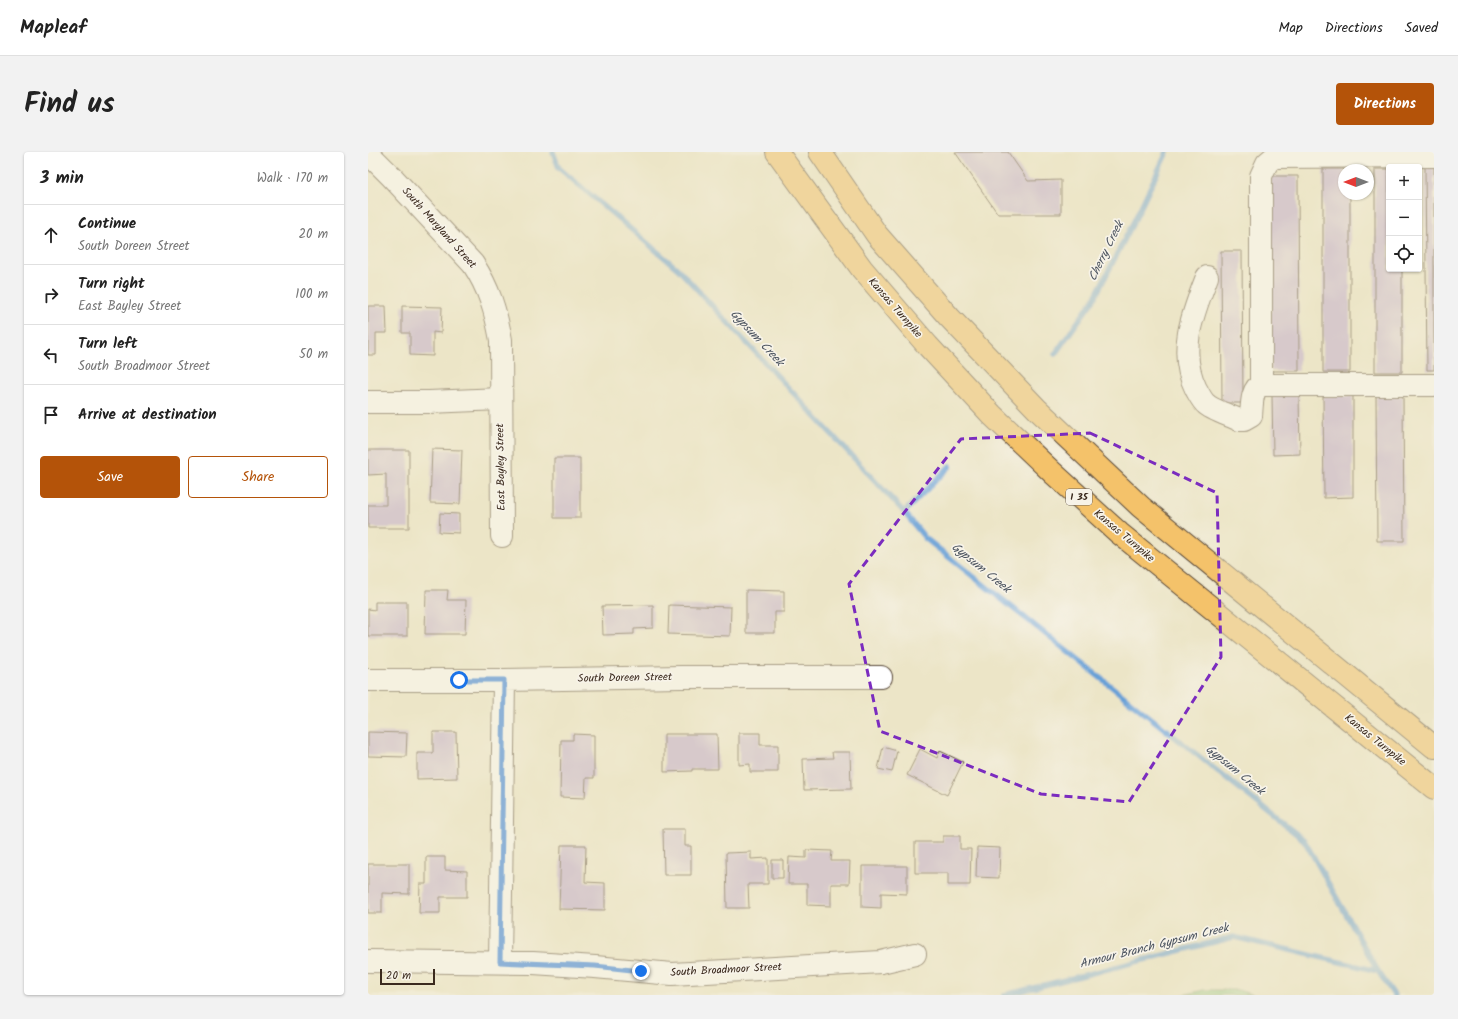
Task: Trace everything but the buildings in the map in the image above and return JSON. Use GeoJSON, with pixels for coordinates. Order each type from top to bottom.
{"type":"FeatureCollection","features":[{"type":"Feature","properties":{"kind":"highway","name":"Kansas Turnpike"},"geometry":{"type":"LineString","coordinates":[[777,152],[867,275],[933,352],[992,414],[1042,463],[1119,533],[1434,788]]}},
{"type":"Feature","properties":{"kind":"highway"},"geometry":{"type":"LineString","coordinates":[[820,152],[877,235],[949,317],[1038,410],[1141,508],[1434,747]]}},
{"type":"Feature","properties":{"kind":"street","name":"South Maryland Street"},"geometry":{"type":"LineString","coordinates":[[368,153],[473,264],[483,279],[496,313],[501,340],[500,399]]}},
{"type":"Feature","properties":{"kind":"street"},"geometry":{"type":"LineString","coordinates":[[1261,385],[1261,176],[1267,163],[1274,157],[1420,155]]}},
{"type":"Feature","properties":{"kind":"street"},"geometry":{"type":"LineString","coordinates":[[1207,277],[1196,304],[1187,337],[1188,363],[1193,382],[1206,404],[1239,420],[1244,420],[1251,416],[1254,392],[1261,385],[1434,386]]}},
{"type":"Feature","properties":{"kind":"street"},"geometry":{"type":"LineString","coordinates":[[368,402],[429,402],[500,399]]}},
{"type":"Feature","properties":{"kind":"street","name":"East Bayley Street"},"geometry":{"type":"LineString","coordinates":[[500,399],[502,536]]}},
{"type":"Feature","properties":{"kind":"street","name":"South Doreen Street"},"geometry":{"type":"LineString","coordinates":[[368,680],[881,677]]}},
{"type":"Feature","properties":{"kind":"street"},"geometry":{"type":"LineString","coordinates":[[500,962],[504,680]]}},
{"type":"Feature","properties":{"kind":"street","name":"South Broadmoor Street"},"geometry":{"type":"LineString","coordinates":[[368,961],[500,962],[595,966],[672,974],[881,962],[915,954]]}},
{"type":"Feature","properties":{"kind":"highlighted area"},"geometry":{"type":"Polygon","coordinates":[[[1090,433],[1217,493],[1221,657],[1129,802],[1041,794],[880,731],[849,584],[961,439],[1090,433]]]}},
{"type":"Feature","properties":{"kind":"green space"},"geometry":{"type":"Polygon","coordinates":[[[1204,990],[1238,990],[1254,995],[1183,995],[1204,990]]]}},
{"type":"Feature","properties":{"kind":"waterway","name":"Gypsum Creek"},"geometry":{"type":"LineString","coordinates":[[553,152],[559,168],[679,270],[904,512],[925,538],[1304,840],[1378,971],[1394,995]]}},
{"type":"Feature","properties":{"kind":"waterway","name":"Cherry Creek"},"geometry":{"type":"LineString","coordinates":[[1055,354],[1094,299],[1167,152]]}},
{"type":"Feature","properties":{"kind":"waterway","name":"Cherry Creek"},"geometry":{"type":"LineString","coordinates":[[904,512],[950,466]]}},
{"type":"Feature","properties":{"kind":"waterway","name":"Armour Branch Gypsum Creek"},"geometry":{"type":"LineString","coordinates":[[1005,995],[1234,937],[1378,971]]}},
{"type":"Feature","properties":{"kind":"route"},"geometry":{"type":"LineString","coordinates":[[459,680],[504,680],[500,962],[595,966],[641,971]]}}]}
